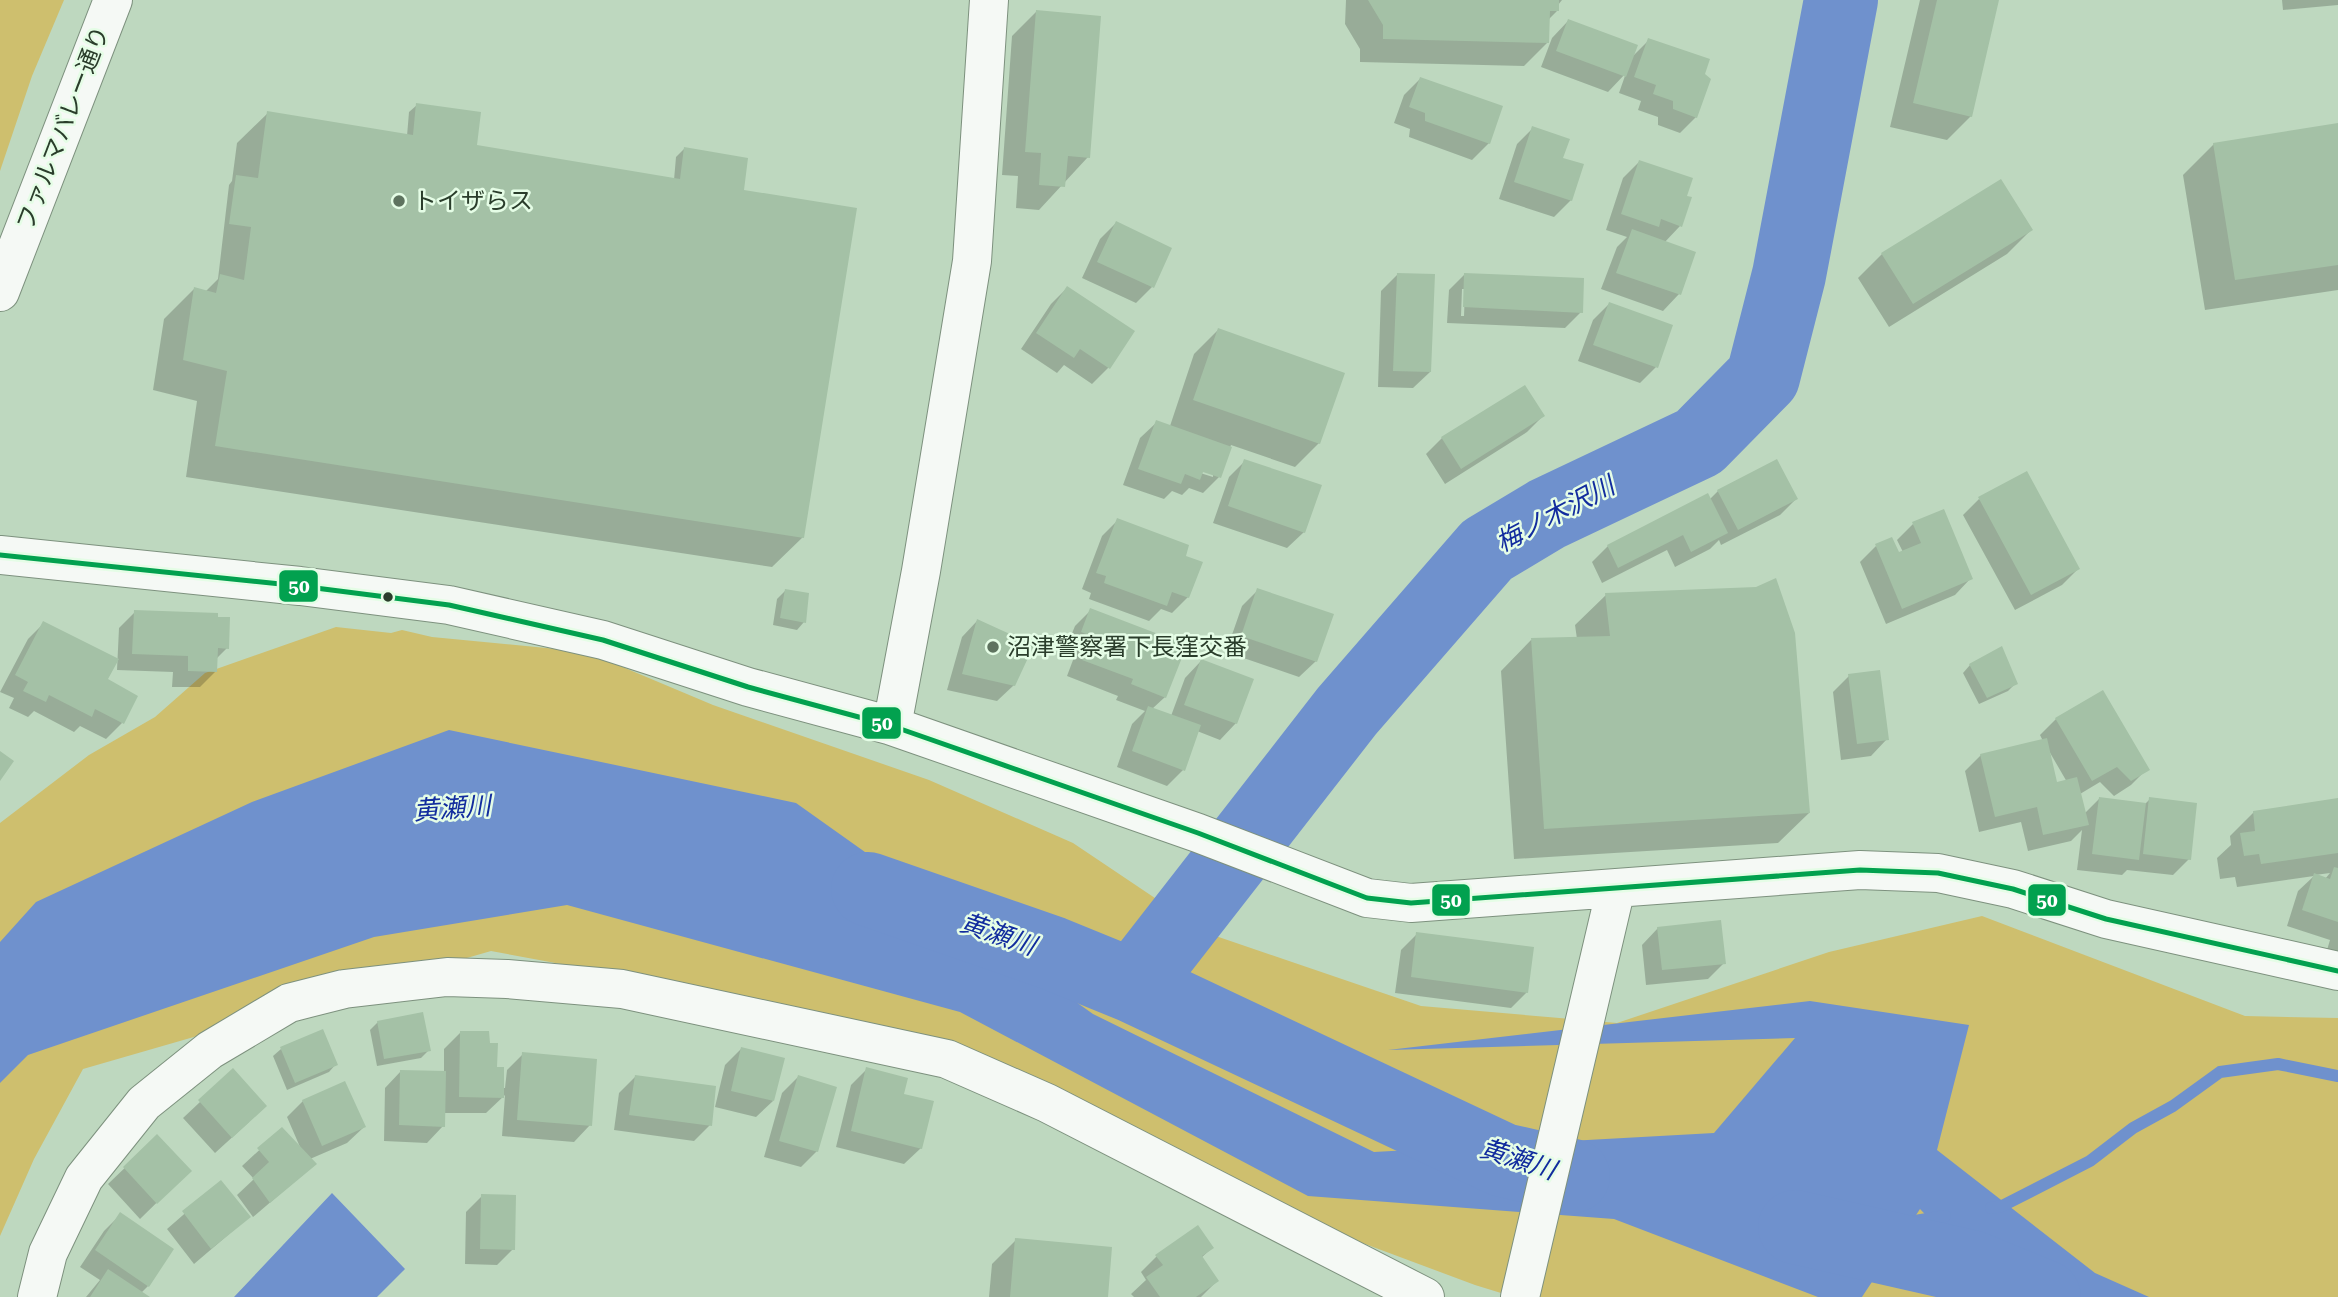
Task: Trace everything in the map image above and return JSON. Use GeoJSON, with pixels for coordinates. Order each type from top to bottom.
{"type":"FeatureCollection","features":[{"type":"Feature","properties":{"kind":"street"},"geometry":{"type":"LineString","coordinates":[[892,726],[921,570],[972,261],[989,0]]}},
{"type":"Feature","properties":{"kind":"street","name":"ファルマバレー通り"},"geometry":{"type":"LineString","coordinates":[[0,292],[112,2]]}},
{"type":"Feature","properties":{"kind":"street"},"geometry":{"type":"LineString","coordinates":[[0,555],[300,586],[449,605],[603,640],[748,687],[892,726],[1198,833],[1367,898],[1411,904],[1860,870],[1938,873],[2014,889],[2106,919],[2338,971]]}},
{"type":"Feature","properties":{"kind":"street"},"geometry":{"type":"LineString","coordinates":[[1522,1288],[1616,888]]}},
{"type":"Feature","properties":{"kind":"street"},"geometry":{"type":"LineString","coordinates":[[37,1297],[48,1253],[84,1178],[144,1103],[210,1050],[289,1003],[344,989],[447,977],[507,979],[622,989],[947,1059],[1047,1103],[1425,1297]]}},
{"type":"Feature","properties":{"kind":"shaded area"},"geometry":{"type":"Polygon","coordinates":[[[0,0],[64,0],[32,76],[0,171],[0,0]]]}},
{"type":"Feature","properties":{"kind":"shaded area"},"geometry":{"type":"Polygon","coordinates":[[[336,627],[391,633],[402,630],[432,637],[587,652],[713,705],[929,780],[1073,843],[1207,933],[1421,1006],[1617,1023],[1829,952],[1982,916],[2245,1016],[2338,1018],[2338,1297],[1514,1297],[1204,1184],[778,1004],[491,951],[83,1069],[34,1159],[0,1236],[0,823],[89,755],[155,717],[205,673],[336,627]]]}},
{"type":"Feature","properties":{"kind":"water"},"geometry":{"type":"Polygon","coordinates":[[[449,730],[796,803],[1093,1014],[1374,1152],[1714,1133],[1795,1038],[1388,1050],[1810,1001],[1969,1025],[1937,1150],[2095,1273],[2149,1297],[2004,1297],[1920,1209],[1862,1297],[1818,1297],[1614,1219],[1308,1196],[960,1012],[567,905],[374,937],[28,1055],[0,1083],[0,942],[36,902],[252,802],[449,730]]]}},
{"type":"Feature","properties":{"kind":"water"},"geometry":{"type":"Polygon","coordinates":[[[332,1193],[405,1269],[377,1297],[234,1297],[332,1193]]]}},
{"type":"Feature","properties":{"kind":"building"},"geometry":{"type":"Polygon","coordinates":[[[1368,0],[1559,0],[1559,11],[1550,11],[1549,43],[1383,39],[1383,25],[1368,0]]]}},
{"type":"Feature","properties":{"kind":"building"},"geometry":{"type":"Polygon","coordinates":[[[1937,0],[1999,0],[1972,117],[1913,103],[1937,0]]]}},
{"type":"Feature","properties":{"kind":"building"},"geometry":{"type":"Polygon","coordinates":[[[1036,10],[1101,16],[1090,158],[1068,156],[1065,187],[1039,185],[1041,153],[1025,152],[1036,10]]]}},
{"type":"Feature","properties":{"kind":"building"},"geometry":{"type":"Polygon","coordinates":[[[1568,19],[1638,45],[1626,77],[1556,51],[1568,19]]]}},
{"type":"Feature","properties":{"kind":"building"},"geometry":{"type":"Polygon","coordinates":[[[1648,38],[1710,59],[1705,74],[1711,79],[1697,118],[1673,109],[1673,101],[1653,94],[1656,85],[1634,77],[1648,38]]]}},
{"type":"Feature","properties":{"kind":"building"},"geometry":{"type":"Polygon","coordinates":[[[1420,77],[1503,106],[1490,144],[1425,121],[1425,113],[1409,107],[1420,77]]]}},
{"type":"Feature","properties":{"kind":"building"},"geometry":{"type":"Polygon","coordinates":[[[416,103],[481,112],[477,145],[680,179],[684,147],[748,158],[744,190],[857,208],[804,538],[215,446],[227,371],[183,360],[194,287],[216,293],[220,274],[244,280],[251,227],[229,224],[236,175],[258,178],[267,111],[413,135],[416,103]]]}},
{"type":"Feature","properties":{"kind":"building"},"geometry":{"type":"Polygon","coordinates":[[[2338,123],[2338,265],[2235,280],[2213,143],[2338,123]]]}},
{"type":"Feature","properties":{"kind":"building"},"geometry":{"type":"Polygon","coordinates":[[[1532,126],[1570,139],[1563,158],[1584,164],[1572,201],[1514,182],[1532,126]]]}},
{"type":"Feature","properties":{"kind":"building"},"geometry":{"type":"Polygon","coordinates":[[[1639,160],[1693,178],[1687,196],[1692,197],[1682,227],[1661,219],[1659,227],[1621,214],[1639,160]]]}},
{"type":"Feature","properties":{"kind":"building"},"geometry":{"type":"Polygon","coordinates":[[[2001,179],[2033,230],[1913,304],[1881,253],[2001,179]]]}},
{"type":"Feature","properties":{"kind":"building"},"geometry":{"type":"Polygon","coordinates":[[[1116,221],[1172,248],[1154,288],[1097,262],[1116,221]]]}},
{"type":"Feature","properties":{"kind":"building"},"geometry":{"type":"Polygon","coordinates":[[[1632,229],[1696,252],[1681,295],[1616,273],[1632,229]]]}},
{"type":"Feature","properties":{"kind":"building"},"geometry":{"type":"Polygon","coordinates":[[[1397,273],[1435,274],[1431,372],[1393,371],[1397,273]]]}},
{"type":"Feature","properties":{"kind":"building"},"geometry":{"type":"Polygon","coordinates":[[[1464,273],[1584,278],[1583,313],[1463,307],[1464,273]]]}},
{"type":"Feature","properties":{"kind":"building"},"geometry":{"type":"Polygon","coordinates":[[[1067,286],[1135,331],[1110,369],[1080,349],[1074,358],[1036,333],[1067,286]]]}},
{"type":"Feature","properties":{"kind":"building"},"geometry":{"type":"Polygon","coordinates":[[[1609,302],[1673,325],[1658,368],[1593,345],[1609,302]]]}},
{"type":"Feature","properties":{"kind":"building"},"geometry":{"type":"Polygon","coordinates":[[[1218,328],[1345,373],[1320,444],[1193,400],[1218,328]]]}},
{"type":"Feature","properties":{"kind":"building"},"geometry":{"type":"Polygon","coordinates":[[[1525,385],[1545,416],[1461,469],[1441,437],[1525,385]]]}},
{"type":"Feature","properties":{"kind":"building"},"geometry":{"type":"Polygon","coordinates":[[[1156,420],[1232,447],[1221,478],[1203,472],[1200,480],[1185,474],[1181,484],[1138,469],[1156,420]]]}},
{"type":"Feature","properties":{"kind":"building"},"geometry":{"type":"Polygon","coordinates":[[[1244,459],[1322,485],[1305,533],[1228,506],[1244,459]]]}},
{"type":"Feature","properties":{"kind":"building"},"geometry":{"type":"Polygon","coordinates":[[[1777,459],[1798,499],[1738,530],[1717,490],[1777,459]]]}},
{"type":"Feature","properties":{"kind":"building"},"geometry":{"type":"Polygon","coordinates":[[[2027,471],[2080,569],[2031,595],[1978,497],[2027,471]]]}},
{"type":"Feature","properties":{"kind":"building"},"geometry":{"type":"Polygon","coordinates":[[[1708,493],[1728,533],[1691,552],[1683,535],[1618,568],[1607,545],[1708,493]]]}},
{"type":"Feature","properties":{"kind":"building"},"geometry":{"type":"Polygon","coordinates":[[[1944,509],[1973,579],[1902,609],[1875,544],[1892,537],[1899,552],[1921,543],[1912,522],[1944,509]]]}},
{"type":"Feature","properties":{"kind":"building"},"geometry":{"type":"Polygon","coordinates":[[[1117,518],[1189,545],[1186,556],[1203,562],[1189,598],[1172,592],[1167,606],[1104,583],[1106,576],[1096,573],[1117,518]]]}},
{"type":"Feature","properties":{"kind":"building"},"geometry":{"type":"Polygon","coordinates":[[[1776,578],[1795,633],[1810,813],[1544,829],[1531,638],[1610,636],[1605,593],[1756,587],[1776,578]]]}},
{"type":"Feature","properties":{"kind":"building"},"geometry":{"type":"Polygon","coordinates":[[[1257,588],[1334,614],[1317,662],[1241,636],[1257,588]]]}},
{"type":"Feature","properties":{"kind":"building"},"geometry":{"type":"Polygon","coordinates":[[[785,589],[809,593],[806,623],[780,618],[785,589]]]}},
{"type":"Feature","properties":{"kind":"building"},"geometry":{"type":"Polygon","coordinates":[[[1090,608],[1187,645],[1166,698],[1131,684],[1133,679],[1082,660],[1091,636],[1081,632],[1090,608]]]}},
{"type":"Feature","properties":{"kind":"building"},"geometry":{"type":"Polygon","coordinates":[[[134,610],[218,613],[218,617],[230,617],[229,649],[218,648],[217,672],[188,671],[188,656],[132,654],[134,610]]]}},
{"type":"Feature","properties":{"kind":"building"},"geometry":{"type":"Polygon","coordinates":[[[977,619],[1034,645],[1015,686],[962,674],[977,619]]]}},
{"type":"Feature","properties":{"kind":"building"},"geometry":{"type":"Polygon","coordinates":[[[43,621],[119,659],[108,679],[138,696],[124,724],[95,709],[92,717],[49,695],[46,702],[23,691],[28,682],[15,675],[43,621]]]}},
{"type":"Feature","properties":{"kind":"building"},"geometry":{"type":"Polygon","coordinates":[[[2002,646],[2018,684],[1987,698],[1969,664],[2002,646]]]}},
{"type":"Feature","properties":{"kind":"building"},"geometry":{"type":"Polygon","coordinates":[[[1201,659],[1254,679],[1237,724],[1184,705],[1201,659]]]}},
{"type":"Feature","properties":{"kind":"building"},"geometry":{"type":"Polygon","coordinates":[[[1880,670],[1889,740],[1857,744],[1848,674],[1880,670]]]}},
{"type":"Feature","properties":{"kind":"building"},"geometry":{"type":"Polygon","coordinates":[[[2103,690],[2150,770],[2131,781],[2117,767],[2092,781],[2055,718],[2103,690]]]}},
{"type":"Feature","properties":{"kind":"building"},"geometry":{"type":"Polygon","coordinates":[[[1148,706],[1201,725],[1185,771],[1132,751],[1148,706]]]}},
{"type":"Feature","properties":{"kind":"building"},"geometry":{"type":"Polygon","coordinates":[[[2047,738],[2057,782],[2077,777],[2089,825],[2043,835],[2037,807],[1995,817],[1980,754],[2047,738]]]}},
{"type":"Feature","properties":{"kind":"building"},"geometry":{"type":"Polygon","coordinates":[[[0,751],[14,761],[0,781],[0,751]]]}},
{"type":"Feature","properties":{"kind":"building"},"geometry":{"type":"Polygon","coordinates":[[[2099,797],[2146,803],[2139,860],[2092,854],[2099,797]]]}},
{"type":"Feature","properties":{"kind":"building"},"geometry":{"type":"Polygon","coordinates":[[[2149,797],[2197,803],[2191,860],[2143,854],[2149,797]]]}},
{"type":"Feature","properties":{"kind":"building"},"geometry":{"type":"Polygon","coordinates":[[[2338,798],[2338,853],[2261,864],[2259,854],[2244,856],[2240,833],[2255,831],[2253,811],[2338,798]]]}},
{"type":"Feature","properties":{"kind":"building"},"geometry":{"type":"Polygon","coordinates":[[[2334,867],[2338,868],[2338,922],[2302,910],[2314,873],[2330,879],[2334,867]]]}},
{"type":"Feature","properties":{"kind":"building"},"geometry":{"type":"Polygon","coordinates":[[[1721,920],[1726,964],[1662,970],[1657,927],[1721,920]]]}},
{"type":"Feature","properties":{"kind":"building"},"geometry":{"type":"Polygon","coordinates":[[[1416,932],[1534,947],[1528,993],[1411,977],[1416,932]]]}},
{"type":"Feature","properties":{"kind":"building"},"geometry":{"type":"Polygon","coordinates":[[[423,1012],[431,1051],[384,1059],[377,1021],[423,1012]]]}},
{"type":"Feature","properties":{"kind":"building"},"geometry":{"type":"Polygon","coordinates":[[[323,1029],[338,1065],[295,1083],[280,1047],[323,1029]]]}},
{"type":"Feature","properties":{"kind":"building"},"geometry":{"type":"Polygon","coordinates":[[[460,1031],[489,1031],[490,1043],[498,1043],[497,1067],[504,1067],[504,1098],[459,1097],[460,1031]]]}},
{"type":"Feature","properties":{"kind":"building"},"geometry":{"type":"Polygon","coordinates":[[[741,1047],[785,1058],[774,1101],[731,1091],[741,1047]]]}},
{"type":"Feature","properties":{"kind":"building"},"geometry":{"type":"Polygon","coordinates":[[[522,1052],[597,1059],[592,1126],[517,1120],[522,1052]]]}},
{"type":"Feature","properties":{"kind":"building"},"geometry":{"type":"Polygon","coordinates":[[[866,1067],[908,1078],[904,1094],[934,1101],[922,1149],[851,1131],[866,1067]]]}},
{"type":"Feature","properties":{"kind":"building"},"geometry":{"type":"Polygon","coordinates":[[[233,1068],[267,1106],[232,1138],[198,1100],[233,1068]]]}},
{"type":"Feature","properties":{"kind":"building"},"geometry":{"type":"Polygon","coordinates":[[[400,1070],[446,1071],[445,1127],[399,1125],[400,1070]]]}},
{"type":"Feature","properties":{"kind":"building"},"geometry":{"type":"Polygon","coordinates":[[[635,1075],[716,1086],[712,1126],[629,1115],[635,1075]]]}},
{"type":"Feature","properties":{"kind":"building"},"geometry":{"type":"Polygon","coordinates":[[[798,1075],[837,1087],[818,1152],[779,1141],[798,1075]]]}},
{"type":"Feature","properties":{"kind":"building"},"geometry":{"type":"Polygon","coordinates":[[[345,1081],[366,1127],[322,1146],[302,1100],[345,1081]]]}},
{"type":"Feature","properties":{"kind":"building"},"geometry":{"type":"Polygon","coordinates":[[[282,1127],[317,1164],[270,1203],[252,1178],[269,1162],[257,1148],[282,1127]]]}},
{"type":"Feature","properties":{"kind":"building"},"geometry":{"type":"Polygon","coordinates":[[[157,1134],[192,1171],[157,1204],[123,1167],[157,1134]]]}},
{"type":"Feature","properties":{"kind":"building"},"geometry":{"type":"Polygon","coordinates":[[[221,1180],[251,1217],[211,1249],[182,1211],[221,1180]]]}},
{"type":"Feature","properties":{"kind":"building"},"geometry":{"type":"Polygon","coordinates":[[[481,1194],[516,1195],[515,1250],[480,1249],[481,1194]]]}},
{"type":"Feature","properties":{"kind":"building"},"geometry":{"type":"Polygon","coordinates":[[[120,1212],[174,1249],[149,1287],[95,1250],[120,1212]]]}},
{"type":"Feature","properties":{"kind":"building"},"geometry":{"type":"Polygon","coordinates":[[[1198,1225],[1214,1248],[1202,1256],[1219,1281],[1196,1297],[1160,1297],[1146,1277],[1163,1265],[1155,1255],[1198,1225]]]}},
{"type":"Feature","properties":{"kind":"building"},"geometry":{"type":"Polygon","coordinates":[[[1015,1238],[1112,1247],[1108,1297],[1010,1297],[1015,1238]]]}},
{"type":"Feature","properties":{"kind":"building"},"geometry":{"type":"Polygon","coordinates":[[[108,1269],[150,1297],[90,1297],[108,1269]]]}},
{"type":"Feature","properties":{"kind":"waterway","name":"梅ノ木沢川"},"geometry":{"type":"LineString","coordinates":[[1133,986],[1347,711],[1487,550],[1547,514],[1699,442],[1763,377],[1789,275],[1841,0]]}},
{"type":"Feature","properties":{"kind":"waterway","name":"黄瀬川"},"geometry":{"type":"LineString","coordinates":[[868,889],[1052,953],[1133,986],[1503,1160],[1573,1176]]}},
{"type":"Feature","properties":{"kind":"waterway"},"geometry":{"type":"LineString","coordinates":[[1991,1208],[2002,1206],[2090,1161],[2133,1128],[2173,1106],[2220,1072],[2278,1064],[2338,1076]]}},
{"type":"Feature","properties":{"kind":"waterway"},"geometry":{"type":"LineString","coordinates":[[1897,1224],[1945,1216]]}},
{"type":"Feature","properties":{"kind":"waterway","name":"黄瀬川"},"geometry":{"type":"LineString","coordinates":[[1795,1227],[1971,1267],[2044,1297]]}},
{"type":"Feature","properties":{"kind":"transit line","name":"50"},"geometry":{"type":"LineString","coordinates":[[0,555],[300,586],[449,605],[603,640],[748,687],[892,726],[1198,833],[1367,898],[1411,903],[1860,870],[1938,873],[2013,889],[2106,919],[2338,971]]}},
{"type":"Feature","properties":{"kind":"place","name":"トイザらス"},"geometry":{"type":"Point","coordinates":[399,201]}},
{"type":"Feature","properties":{"kind":"place","name":"沼津警察署下長窪交番"},"geometry":{"type":"Point","coordinates":[993,647]}}]}
